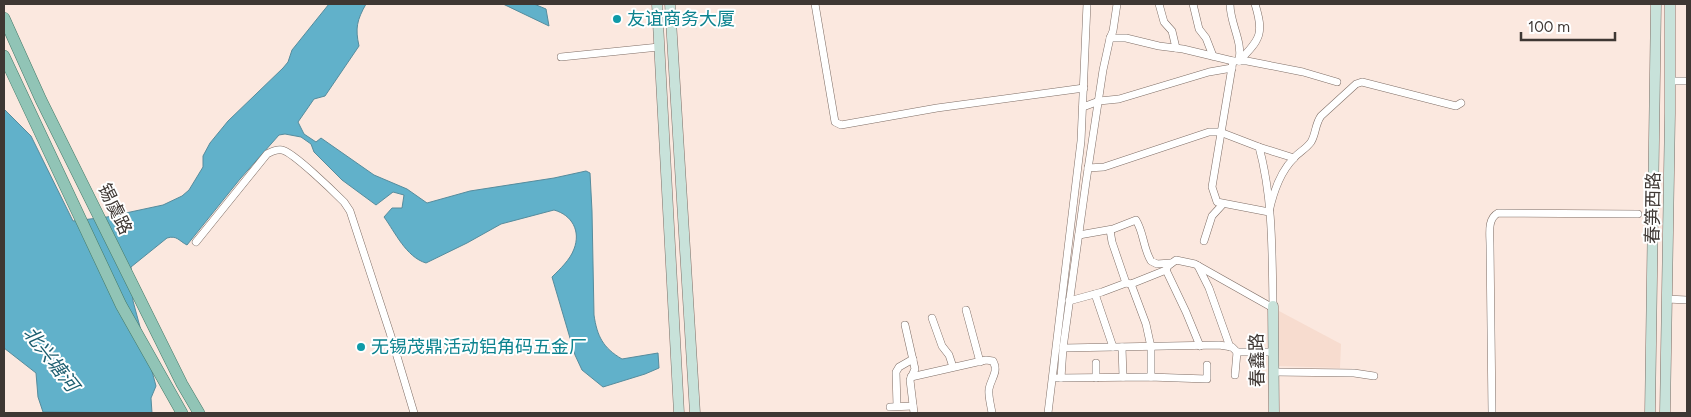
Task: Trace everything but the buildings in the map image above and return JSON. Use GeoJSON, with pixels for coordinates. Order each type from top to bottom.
{"type":"FeatureCollection","features":[{"type":"Feature","properties":{"kind":"main road"},"geometry":{"type":"LineString","coordinates":[[657,4],[680,413]]}},
{"type":"Feature","properties":{"kind":"main road"},"geometry":{"type":"LineString","coordinates":[[670,4],[695,413]]}},
{"type":"Feature","properties":{"kind":"main road","name":"春笋西路"},"geometry":{"type":"LineString","coordinates":[[1650,413],[1656,4]]}},
{"type":"Feature","properties":{"kind":"main road","name":"春笋西路"},"geometry":{"type":"LineString","coordinates":[[1665,413],[1670,147],[1670,4]]}},
{"type":"Feature","properties":{"kind":"main road","name":"锡虞路"},"geometry":{"type":"LineString","coordinates":[[4,18],[41,100],[182,384],[199,413]]}},
{"type":"Feature","properties":{"kind":"main road","name":"锡虞路"},"geometry":{"type":"LineString","coordinates":[[4,56],[121,305],[182,413]]}},
{"type":"Feature","properties":{"kind":"main road"},"geometry":{"type":"LineString","coordinates":[[1654,146],[1670,147]]}},
{"type":"Feature","properties":{"kind":"main road","name":"春鑫路"},"geometry":{"type":"LineString","coordinates":[[1272,307],[1274,413]]}},
{"type":"Feature","properties":{"kind":"street"},"geometry":{"type":"LineString","coordinates":[[815,4],[835,122],[841,125],[937,108],[1084,88]]}},
{"type":"Feature","properties":{"kind":"street"},"geometry":{"type":"LineString","coordinates":[[1048,413],[1081,142],[1087,4]]}},
{"type":"Feature","properties":{"kind":"street"},"geometry":{"type":"LineString","coordinates":[[1061,378],[1069,301],[1088,168],[1103,70],[1113,31],[1117,4]]}},
{"type":"Feature","properties":{"kind":"street"},"geometry":{"type":"LineString","coordinates":[[1159,4],[1164,22],[1172,31],[1176,48]]}},
{"type":"Feature","properties":{"kind":"street"},"geometry":{"type":"LineString","coordinates":[[1192,4],[1199,29],[1206,38],[1213,56]]}},
{"type":"Feature","properties":{"kind":"street"},"geometry":{"type":"LineString","coordinates":[[1230,4],[1230,12],[1241,48],[1234,63],[1220,132],[1212,188],[1217,202],[1269,212]]}},
{"type":"Feature","properties":{"kind":"street"},"geometry":{"type":"LineString","coordinates":[[1083,107],[1099,101],[1118,99],[1234,63],[1251,48],[1259,36],[1261,23],[1255,4]]}},
{"type":"Feature","properties":{"kind":"street"},"geometry":{"type":"LineString","coordinates":[[1110,38],[1126,38],[1176,48],[1213,56],[1234,63],[1303,72],[1337,82]]}},
{"type":"Feature","properties":{"kind":"street"},"geometry":{"type":"LineString","coordinates":[[561,57],[659,46]]}},
{"type":"Feature","properties":{"kind":"street"},"geometry":{"type":"LineString","coordinates":[[1670,81],[1687,81]]}},
{"type":"Feature","properties":{"kind":"street"},"geometry":{"type":"LineString","coordinates":[[1269,212],[1282,174],[1294,158],[1312,140],[1320,116],[1358,83],[1362,82],[1456,106],[1461,103]]}},
{"type":"Feature","properties":{"kind":"street"},"geometry":{"type":"LineString","coordinates":[[1088,168],[1104,167],[1208,132],[1220,132],[1294,158]]}},
{"type":"Feature","properties":{"kind":"street"},"geometry":{"type":"LineString","coordinates":[[1069,301],[1166,270],[1176,260],[1198,266],[1272,307],[1269,212],[1264,163],[1260,147]]}},
{"type":"Feature","properties":{"kind":"street"},"geometry":{"type":"LineString","coordinates":[[196,242],[267,154],[275,150],[282,150],[295,158],[344,202],[350,211],[414,413]]}},
{"type":"Feature","properties":{"kind":"street"},"geometry":{"type":"LineString","coordinates":[[1204,240],[1212,216],[1223,204]]}},
{"type":"Feature","properties":{"kind":"street"},"geometry":{"type":"LineString","coordinates":[[1492,413],[1490,245],[1493,216],[1498,213],[1638,214]]}},
{"type":"Feature","properties":{"kind":"street"},"geometry":{"type":"LineString","coordinates":[[1079,236],[1110,230],[1136,220],[1142,230],[1142,238],[1151,261],[1157,264],[1172,263]]}},
{"type":"Feature","properties":{"kind":"street"},"geometry":{"type":"LineString","coordinates":[[1110,230],[1112,242],[1146,324],[1151,347],[1151,377]]}},
{"type":"Feature","properties":{"kind":"street"},"geometry":{"type":"LineString","coordinates":[[1198,266],[1209,288],[1230,346],[1237,352],[1273,352]]}},
{"type":"Feature","properties":{"kind":"street"},"geometry":{"type":"LineString","coordinates":[[1166,270],[1200,346]]}},
{"type":"Feature","properties":{"kind":"street"},"geometry":{"type":"LineString","coordinates":[[1095,294],[1113,347]]}},
{"type":"Feature","properties":{"kind":"street"},"geometry":{"type":"LineString","coordinates":[[1667,299],[1687,300]]}},
{"type":"Feature","properties":{"kind":"street"},"geometry":{"type":"LineString","coordinates":[[966,310],[980,362]]}},
{"type":"Feature","properties":{"kind":"street"},"geometry":{"type":"LineString","coordinates":[[932,318],[942,346],[949,355],[954,367]]}},
{"type":"Feature","properties":{"kind":"street"},"geometry":{"type":"LineString","coordinates":[[904,325],[913,359],[915,369],[910,380],[913,410],[894,407],[896,372],[899,367],[913,359]]}},
{"type":"Feature","properties":{"kind":"street"},"geometry":{"type":"LineString","coordinates":[[1063,348],[1230,346]]}},
{"type":"Feature","properties":{"kind":"street"},"geometry":{"type":"LineString","coordinates":[[1122,347],[1123,377]]}},
{"type":"Feature","properties":{"kind":"street"},"geometry":{"type":"LineString","coordinates":[[1235,375],[1237,352]]}},
{"type":"Feature","properties":{"kind":"street"},"geometry":{"type":"LineString","coordinates":[[912,376],[990,360],[995,365],[995,376],[989,388],[992,413]]}},
{"type":"Feature","properties":{"kind":"street"},"geometry":{"type":"LineString","coordinates":[[1096,363],[1096,378]]}},
{"type":"Feature","properties":{"kind":"street"},"geometry":{"type":"LineString","coordinates":[[1052,378],[1151,377],[1207,379],[1208,366]]}},
{"type":"Feature","properties":{"kind":"street"},"geometry":{"type":"LineString","coordinates":[[1273,372],[1354,373],[1374,376]]}},
{"type":"Feature","properties":{"kind":"shaded area"},"geometry":{"type":"Polygon","coordinates":[[[1279,311],[1341,344],[1340,368],[1279,366],[1279,311]]]}},
{"type":"Feature","properties":{"kind":"water","name":"北兴塘河"},"geometry":{"type":"Polygon","coordinates":[[[329,4],[366,4],[358,24],[359,46],[325,96],[314,99],[298,122],[304,134],[316,142],[321,138],[374,175],[407,189],[427,203],[470,191],[586,171],[590,173],[594,315],[599,335],[606,346],[622,359],[658,353],[659,368],[603,387],[582,370],[575,355],[552,277],[570,257],[576,242],[573,225],[560,212],[554,210],[501,224],[426,263],[407,250],[384,217],[392,208],[402,208],[404,195],[393,192],[376,205],[342,180],[314,152],[311,144],[301,137],[285,134],[279,135],[240,179],[187,245],[176,238],[167,238],[131,267],[133,301],[156,386],[151,398],[152,413],[43,412],[38,397],[36,373],[4,348],[4,109],[31,136],[73,221],[107,217],[163,205],[182,196],[189,190],[203,167],[203,156],[210,143],[228,121],[283,68],[288,62],[292,50],[329,4]]]}},
{"type":"Feature","properties":{"kind":"water"},"geometry":{"type":"Polygon","coordinates":[[[503,4],[534,4],[546,9],[549,26],[503,4]]]}},
{"type":"Feature","properties":{"kind":"place","name":"友谊商务大厦"},"geometry":{"type":"Point","coordinates":[617,19]}},
{"type":"Feature","properties":{"kind":"place","name":"无锡茂鼎活动铝角码五金厂"},"geometry":{"type":"Point","coordinates":[361,347]}}]}
